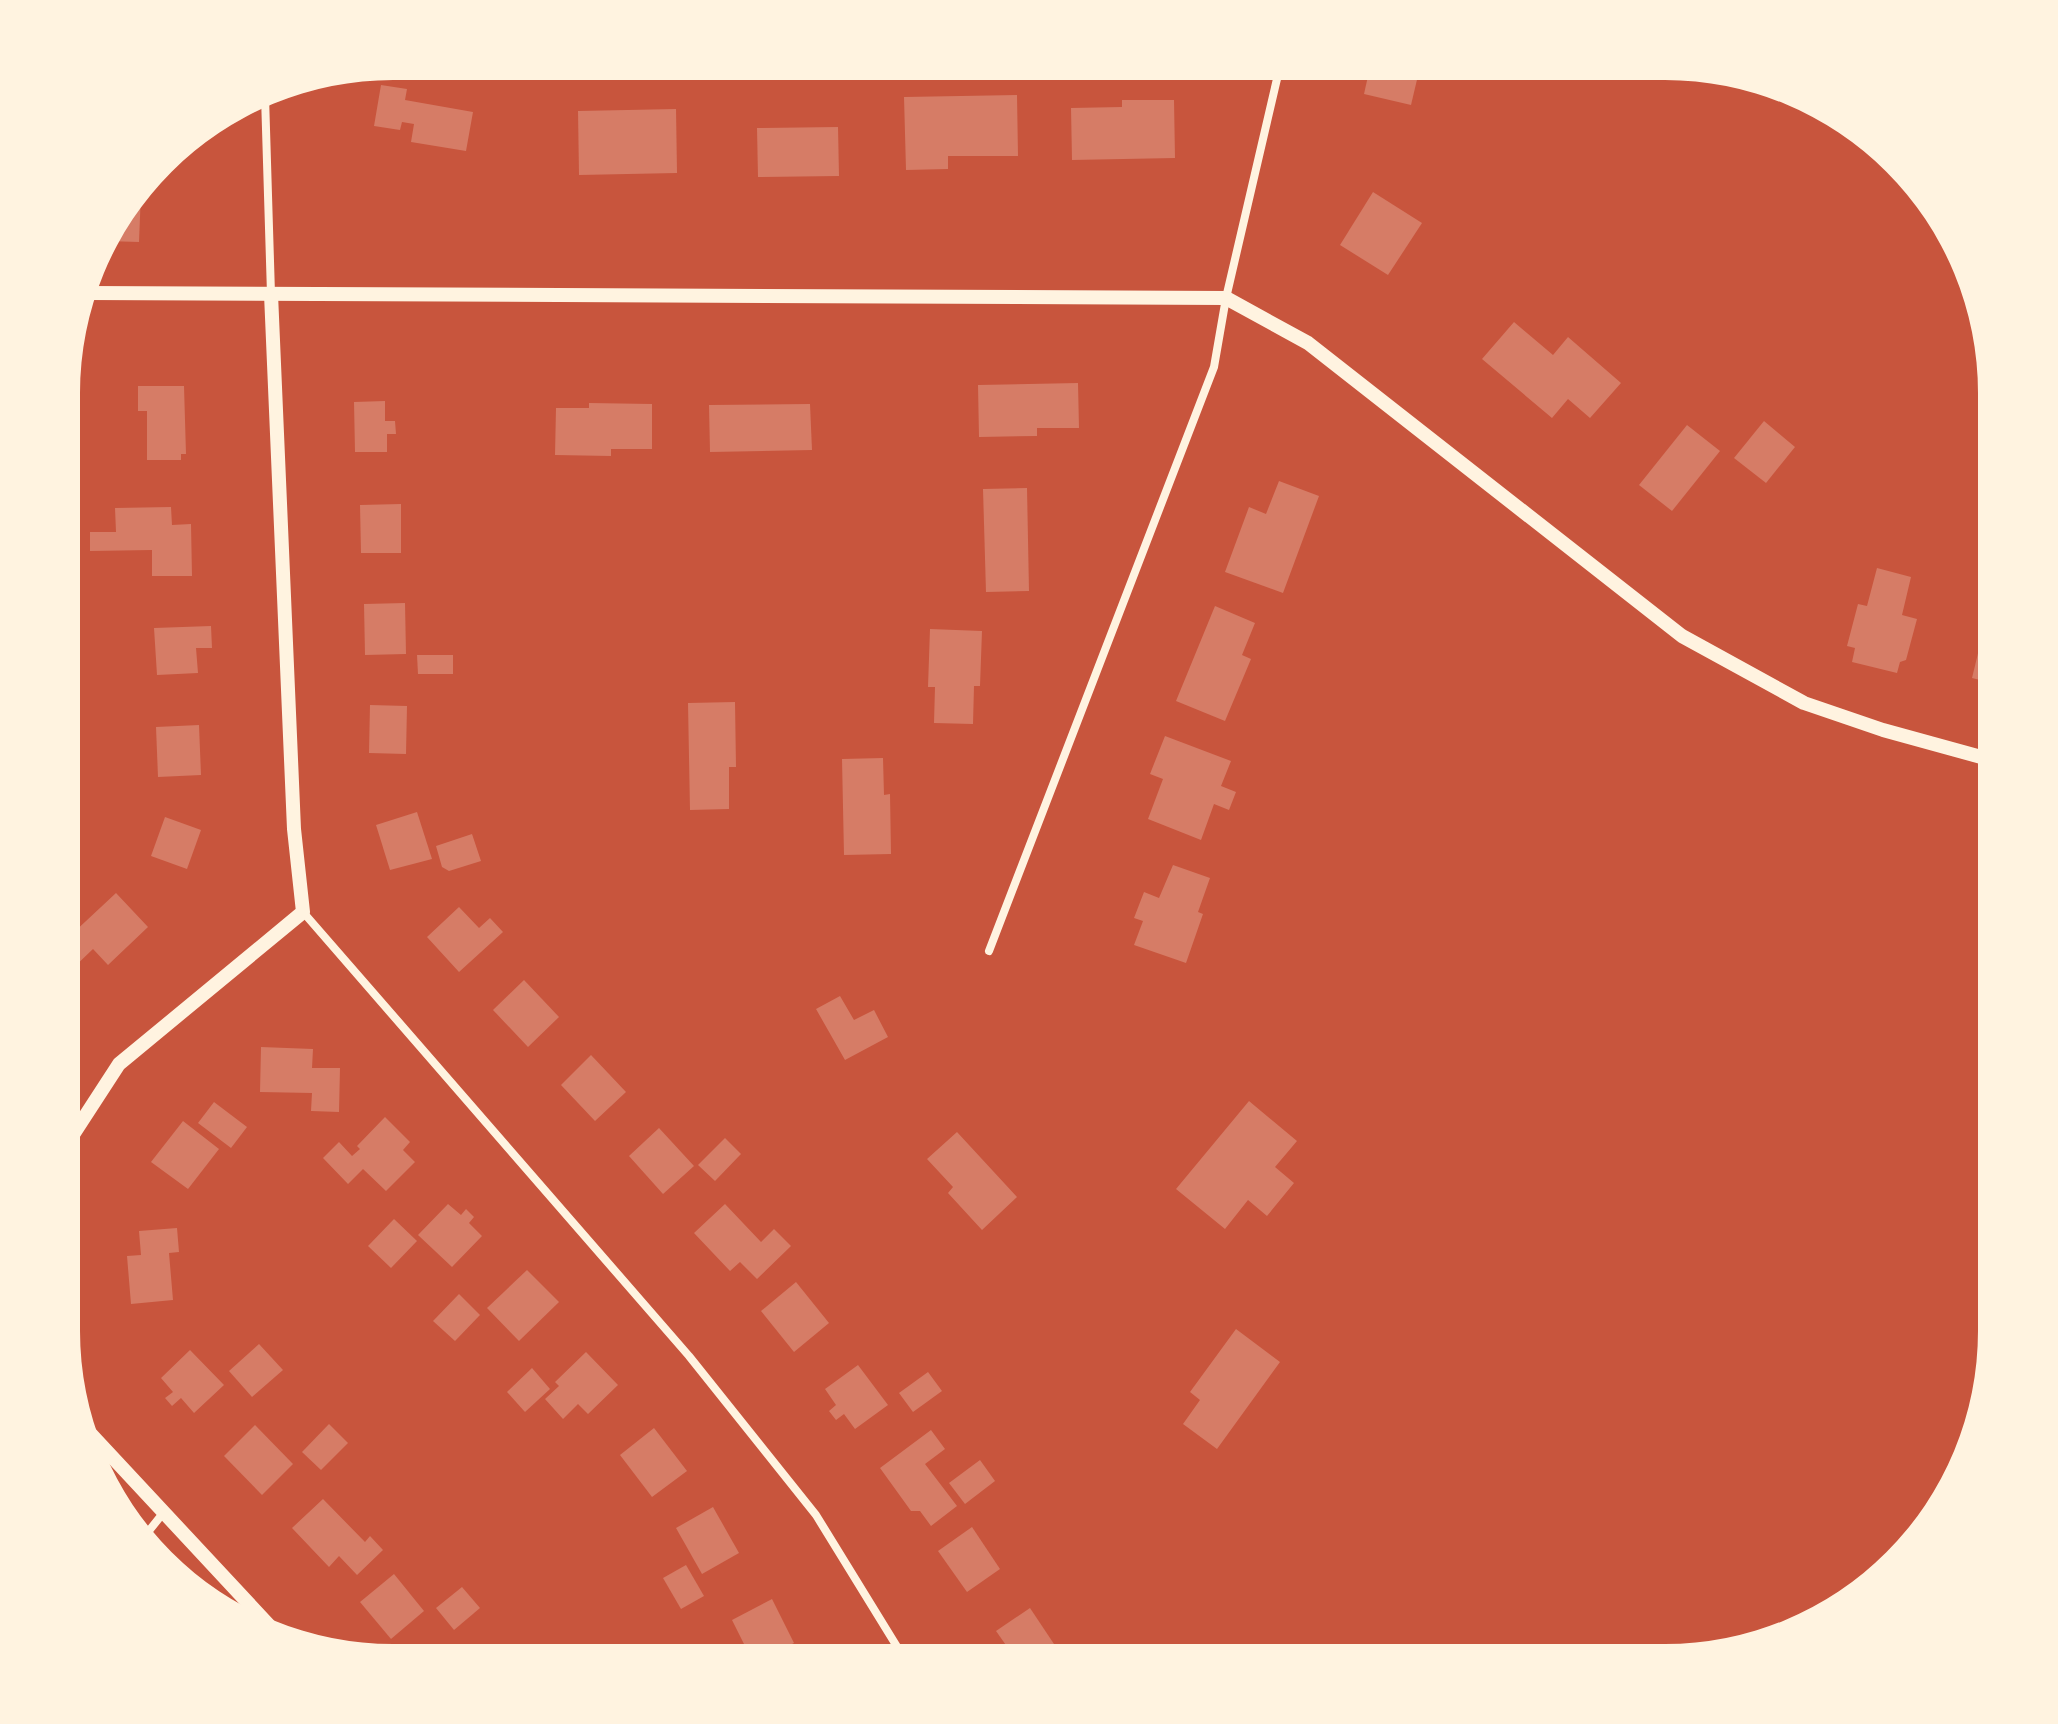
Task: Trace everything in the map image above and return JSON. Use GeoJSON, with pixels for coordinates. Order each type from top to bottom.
{"type":"FeatureCollection","features":[{"type":"Feature","properties":{"kind":"street"},"geometry":{"type":"LineString","coordinates":[[989,951],[1214,367],[1226,298],[1277,80]]}},
{"type":"Feature","properties":{"kind":"street"},"geometry":{"type":"LineString","coordinates":[[265,107],[294,829],[303,912],[689,1356],[816,1515],[895,1644]]}},
{"type":"Feature","properties":{"kind":"street"},"geometry":{"type":"LineString","coordinates":[[97,293],[1226,298],[1308,343],[1682,636],[1804,703],[1883,730],[1978,756]]}},
{"type":"Feature","properties":{"kind":"street"},"geometry":{"type":"LineString","coordinates":[[80,1124],[119,1064],[303,912]]}},
{"type":"Feature","properties":{"kind":"street"},"geometry":{"type":"LineString","coordinates":[[102,1446],[258,1614]]}},
{"type":"Feature","properties":{"kind":"street"},"geometry":{"type":"LineString","coordinates":[[151,1529],[164,1512]]}},
{"type":"Feature","properties":{"kind":"building"},"geometry":{"type":"Polygon","coordinates":[[[1367,80],[1417,80],[1411,105],[1364,94],[1367,80]]]}},
{"type":"Feature","properties":{"kind":"building"},"geometry":{"type":"Polygon","coordinates":[[[381,85],[407,89],[405,100],[473,112],[466,151],[411,142],[414,124],[402,122],[400,130],[374,126],[381,85]]]}},
{"type":"Feature","properties":{"kind":"building"},"geometry":{"type":"Polygon","coordinates":[[[1017,95],[1018,156],[948,156],[948,169],[906,170],[904,97],[1017,95]]]}},
{"type":"Feature","properties":{"kind":"building"},"geometry":{"type":"Polygon","coordinates":[[[1122,100],[1174,100],[1175,158],[1072,160],[1071,108],[1122,107],[1122,100]]]}},
{"type":"Feature","properties":{"kind":"building"},"geometry":{"type":"Polygon","coordinates":[[[676,109],[677,173],[579,175],[578,111],[676,109]]]}},
{"type":"Feature","properties":{"kind":"building"},"geometry":{"type":"Polygon","coordinates":[[[838,127],[839,176],[758,177],[757,128],[838,127]]]}},
{"type":"Feature","properties":{"kind":"building"},"geometry":{"type":"Polygon","coordinates":[[[1373,192],[1422,223],[1388,275],[1340,245],[1373,192]]]}},
{"type":"Feature","properties":{"kind":"building"},"geometry":{"type":"Polygon","coordinates":[[[140,209],[139,242],[119,241],[140,209]]]}},
{"type":"Feature","properties":{"kind":"building"},"geometry":{"type":"Polygon","coordinates":[[[1514,322],[1553,355],[1568,337],[1621,383],[1590,418],[1568,399],[1552,418],[1482,359],[1514,322]]]}},
{"type":"Feature","properties":{"kind":"building"},"geometry":{"type":"Polygon","coordinates":[[[1078,383],[1079,428],[1037,428],[1037,436],[979,437],[978,385],[1078,383]]]}},
{"type":"Feature","properties":{"kind":"building"},"geometry":{"type":"Polygon","coordinates":[[[138,386],[184,386],[186,454],[181,454],[181,460],[147,460],[147,411],[138,411],[138,386]]]}},
{"type":"Feature","properties":{"kind":"building"},"geometry":{"type":"Polygon","coordinates":[[[385,401],[385,421],[395,421],[396,434],[387,434],[387,452],[355,452],[354,402],[385,401]]]}},
{"type":"Feature","properties":{"kind":"building"},"geometry":{"type":"Polygon","coordinates":[[[589,403],[652,404],[652,449],[611,449],[611,456],[555,455],[556,408],[589,408],[589,403]]]}},
{"type":"Feature","properties":{"kind":"building"},"geometry":{"type":"Polygon","coordinates":[[[810,404],[812,450],[710,452],[709,405],[810,404]]]}},
{"type":"Feature","properties":{"kind":"building"},"geometry":{"type":"Polygon","coordinates":[[[1764,421],[1795,447],[1766,483],[1734,458],[1764,421]]]}},
{"type":"Feature","properties":{"kind":"building"},"geometry":{"type":"Polygon","coordinates":[[[1687,425],[1720,451],[1672,511],[1639,485],[1687,425]]]}},
{"type":"Feature","properties":{"kind":"building"},"geometry":{"type":"Polygon","coordinates":[[[1279,481],[1319,496],[1283,593],[1225,572],[1249,507],[1266,514],[1279,481]]]}},
{"type":"Feature","properties":{"kind":"building"},"geometry":{"type":"Polygon","coordinates":[[[1027,488],[1029,591],[986,592],[983,489],[1027,488]]]}},
{"type":"Feature","properties":{"kind":"building"},"geometry":{"type":"Polygon","coordinates":[[[401,504],[401,553],[361,553],[360,505],[401,504]]]}},
{"type":"Feature","properties":{"kind":"building"},"geometry":{"type":"Polygon","coordinates":[[[171,507],[172,525],[191,524],[192,576],[152,576],[152,550],[90,551],[90,532],[116,532],[115,508],[171,507]]]}},
{"type":"Feature","properties":{"kind":"building"},"geometry":{"type":"Polygon","coordinates":[[[1877,568],[1911,577],[1902,615],[1917,619],[1906,660],[1900,662],[1897,673],[1852,662],[1855,648],[1847,646],[1858,604],[1867,606],[1877,568]]]}},
{"type":"Feature","properties":{"kind":"building"},"geometry":{"type":"Polygon","coordinates":[[[405,603],[406,654],[365,655],[364,604],[405,603]]]}},
{"type":"Feature","properties":{"kind":"building"},"geometry":{"type":"Polygon","coordinates":[[[1215,606],[1255,623],[1242,655],[1251,659],[1225,721],[1176,701],[1215,606]]]}},
{"type":"Feature","properties":{"kind":"building"},"geometry":{"type":"Polygon","coordinates":[[[211,626],[212,648],[196,648],[198,673],[157,675],[154,628],[211,626]]]}},
{"type":"Feature","properties":{"kind":"building"},"geometry":{"type":"Polygon","coordinates":[[[930,629],[982,631],[980,686],[974,686],[973,724],[934,723],[935,687],[928,687],[930,629]]]}},
{"type":"Feature","properties":{"kind":"building"},"geometry":{"type":"Polygon","coordinates":[[[1978,653],[1978,680],[1972,678],[1978,653]]]}},
{"type":"Feature","properties":{"kind":"building"},"geometry":{"type":"Polygon","coordinates":[[[417,655],[453,655],[453,674],[418,674],[417,655]]]}},
{"type":"Feature","properties":{"kind":"building"},"geometry":{"type":"Polygon","coordinates":[[[735,702],[736,767],[729,767],[729,809],[690,810],[688,703],[735,702]]]}},
{"type":"Feature","properties":{"kind":"building"},"geometry":{"type":"Polygon","coordinates":[[[370,705],[407,706],[406,754],[369,753],[370,705]]]}},
{"type":"Feature","properties":{"kind":"building"},"geometry":{"type":"Polygon","coordinates":[[[199,725],[201,775],[158,777],[156,727],[199,725]]]}},
{"type":"Feature","properties":{"kind":"building"},"geometry":{"type":"Polygon","coordinates":[[[1165,736],[1231,761],[1221,786],[1236,792],[1229,810],[1214,804],[1201,840],[1148,819],[1163,779],[1150,774],[1165,736]]]}},
{"type":"Feature","properties":{"kind":"building"},"geometry":{"type":"Polygon","coordinates":[[[883,758],[884,795],[890,794],[891,854],[844,855],[842,759],[883,758]]]}},
{"type":"Feature","properties":{"kind":"building"},"geometry":{"type":"Polygon","coordinates":[[[417,812],[432,859],[390,870],[376,825],[417,812]]]}},
{"type":"Feature","properties":{"kind":"building"},"geometry":{"type":"Polygon","coordinates":[[[165,817],[201,830],[187,869],[151,856],[165,817]]]}},
{"type":"Feature","properties":{"kind":"building"},"geometry":{"type":"Polygon","coordinates":[[[472,834],[481,861],[449,871],[442,867],[436,846],[472,834]]]}},
{"type":"Feature","properties":{"kind":"building"},"geometry":{"type":"Polygon","coordinates":[[[1173,865],[1210,878],[1198,912],[1203,914],[1186,963],[1134,945],[1143,921],[1134,918],[1144,892],[1159,898],[1173,865]]]}},
{"type":"Feature","properties":{"kind":"building"},"geometry":{"type":"Polygon","coordinates":[[[116,893],[148,927],[108,965],[93,949],[80,961],[80,927],[116,893]]]}},
{"type":"Feature","properties":{"kind":"building"},"geometry":{"type":"Polygon","coordinates":[[[459,907],[479,928],[490,918],[503,932],[459,972],[427,937],[459,907]]]}},
{"type":"Feature","properties":{"kind":"building"},"geometry":{"type":"Polygon","coordinates":[[[524,980],[559,1017],[528,1047],[493,1010],[524,980]]]}},
{"type":"Feature","properties":{"kind":"building"},"geometry":{"type":"Polygon","coordinates":[[[840,996],[854,1020],[874,1010],[888,1037],[845,1060],[816,1009],[840,996]]]}},
{"type":"Feature","properties":{"kind":"building"},"geometry":{"type":"Polygon","coordinates":[[[261,1047],[313,1049],[312,1068],[340,1068],[339,1112],[311,1111],[312,1093],[260,1092],[261,1047]]]}},
{"type":"Feature","properties":{"kind":"building"},"geometry":{"type":"Polygon","coordinates":[[[591,1055],[626,1092],[595,1121],[561,1085],[591,1055]]]}},
{"type":"Feature","properties":{"kind":"building"},"geometry":{"type":"Polygon","coordinates":[[[1249,1101],[1297,1141],[1275,1167],[1294,1183],[1267,1216],[1248,1200],[1225,1229],[1176,1189],[1249,1101]]]}},
{"type":"Feature","properties":{"kind":"building"},"geometry":{"type":"Polygon","coordinates":[[[214,1102],[247,1127],[231,1148],[198,1123],[214,1102]]]}},
{"type":"Feature","properties":{"kind":"building"},"geometry":{"type":"Polygon","coordinates":[[[385,1117],[410,1142],[403,1150],[415,1162],[386,1191],[363,1169],[348,1184],[323,1158],[339,1142],[352,1156],[360,1149],[357,1146],[385,1117]]]}},
{"type":"Feature","properties":{"kind":"building"},"geometry":{"type":"Polygon","coordinates":[[[183,1121],[219,1149],[188,1189],[151,1162],[183,1121]]]}},
{"type":"Feature","properties":{"kind":"building"},"geometry":{"type":"Polygon","coordinates":[[[659,1128],[694,1166],[663,1194],[629,1156],[659,1128]]]}},
{"type":"Feature","properties":{"kind":"building"},"geometry":{"type":"Polygon","coordinates":[[[957,1132],[1017,1197],[982,1230],[948,1193],[953,1187],[927,1159],[957,1132]]]}},
{"type":"Feature","properties":{"kind":"building"},"geometry":{"type":"Polygon","coordinates":[[[725,1138],[741,1154],[715,1181],[698,1165],[725,1138]]]}},
{"type":"Feature","properties":{"kind":"building"},"geometry":{"type":"Polygon","coordinates":[[[448,1204],[461,1215],[466,1209],[474,1217],[469,1223],[482,1236],[452,1267],[418,1235],[448,1204]]]}},
{"type":"Feature","properties":{"kind":"building"},"geometry":{"type":"Polygon","coordinates":[[[725,1204],[761,1242],[774,1229],[791,1246],[757,1279],[740,1262],[730,1271],[694,1233],[725,1204]]]}},
{"type":"Feature","properties":{"kind":"building"},"geometry":{"type":"Polygon","coordinates":[[[394,1219],[417,1241],[391,1268],[368,1246],[394,1219]]]}},
{"type":"Feature","properties":{"kind":"building"},"geometry":{"type":"Polygon","coordinates":[[[177,1228],[179,1252],[169,1253],[173,1300],[131,1304],[127,1256],[141,1255],[139,1231],[177,1228]]]}},
{"type":"Feature","properties":{"kind":"building"},"geometry":{"type":"Polygon","coordinates":[[[527,1270],[559,1302],[519,1341],[487,1308],[527,1270]]]}},
{"type":"Feature","properties":{"kind":"building"},"geometry":{"type":"Polygon","coordinates":[[[796,1282],[829,1323],[794,1352],[761,1311],[796,1282]]]}},
{"type":"Feature","properties":{"kind":"building"},"geometry":{"type":"Polygon","coordinates":[[[459,1294],[480,1315],[455,1341],[433,1321],[459,1294]]]}},
{"type":"Feature","properties":{"kind":"building"},"geometry":{"type":"Polygon","coordinates":[[[1236,1329],[1280,1362],[1217,1449],[1183,1424],[1200,1400],[1190,1392],[1236,1329]]]}},
{"type":"Feature","properties":{"kind":"building"},"geometry":{"type":"Polygon","coordinates":[[[259,1344],[283,1370],[252,1397],[229,1371],[259,1344]]]}},
{"type":"Feature","properties":{"kind":"building"},"geometry":{"type":"Polygon","coordinates":[[[190,1350],[224,1385],[194,1413],[181,1398],[172,1406],[165,1398],[173,1392],[161,1378],[190,1350]]]}},
{"type":"Feature","properties":{"kind":"building"},"geometry":{"type":"Polygon","coordinates":[[[586,1352],[618,1385],[588,1414],[578,1404],[563,1419],[545,1399],[559,1386],[555,1382],[586,1352]]]}},
{"type":"Feature","properties":{"kind":"building"},"geometry":{"type":"Polygon","coordinates":[[[858,1365],[888,1405],[855,1429],[844,1414],[836,1420],[829,1411],[836,1405],[825,1389],[858,1365]]]}},
{"type":"Feature","properties":{"kind":"building"},"geometry":{"type":"Polygon","coordinates":[[[532,1368],[550,1389],[525,1412],[507,1392],[532,1368]]]}},
{"type":"Feature","properties":{"kind":"building"},"geometry":{"type":"Polygon","coordinates":[[[928,1372],[942,1391],[913,1412],[899,1393],[928,1372]]]}},
{"type":"Feature","properties":{"kind":"building"},"geometry":{"type":"Polygon","coordinates":[[[329,1424],[348,1443],[321,1470],[302,1452],[329,1424]]]}},
{"type":"Feature","properties":{"kind":"building"},"geometry":{"type":"Polygon","coordinates":[[[255,1425],[293,1464],[262,1495],[224,1456],[255,1425]]]}},
{"type":"Feature","properties":{"kind":"building"},"geometry":{"type":"Polygon","coordinates":[[[654,1428],[687,1471],[652,1497],[620,1455],[654,1428]]]}},
{"type":"Feature","properties":{"kind":"building"},"geometry":{"type":"Polygon","coordinates":[[[931,1430],[945,1449],[925,1464],[957,1506],[931,1526],[920,1511],[911,1511],[880,1468],[931,1430]]]}},
{"type":"Feature","properties":{"kind":"building"},"geometry":{"type":"Polygon","coordinates":[[[980,1460],[995,1481],[965,1504],[949,1483],[980,1460]]]}},
{"type":"Feature","properties":{"kind":"building"},"geometry":{"type":"Polygon","coordinates":[[[323,1499],[365,1542],[370,1536],[383,1550],[357,1575],[339,1556],[329,1567],[292,1528],[323,1499]]]}},
{"type":"Feature","properties":{"kind":"building"},"geometry":{"type":"Polygon","coordinates":[[[713,1507],[739,1553],[702,1574],[676,1528],[713,1507]]]}},
{"type":"Feature","properties":{"kind":"building"},"geometry":{"type":"Polygon","coordinates":[[[972,1527],[1000,1569],[967,1592],[938,1551],[972,1527]]]}},
{"type":"Feature","properties":{"kind":"building"},"geometry":{"type":"Polygon","coordinates":[[[686,1565],[704,1596],[681,1609],[663,1578],[686,1565]]]}},
{"type":"Feature","properties":{"kind":"building"},"geometry":{"type":"Polygon","coordinates":[[[394,1574],[424,1611],[391,1639],[360,1602],[394,1574]]]}},
{"type":"Feature","properties":{"kind":"building"},"geometry":{"type":"Polygon","coordinates":[[[462,1587],[480,1608],[454,1630],[436,1608],[462,1587]]]}},
{"type":"Feature","properties":{"kind":"building"},"geometry":{"type":"Polygon","coordinates":[[[772,1599],[794,1643],[744,1644],[732,1620],[772,1599]]]}},
{"type":"Feature","properties":{"kind":"building"},"geometry":{"type":"Polygon","coordinates":[[[1030,1608],[1054,1644],[1005,1644],[996,1631],[1030,1608]]]}}]}
